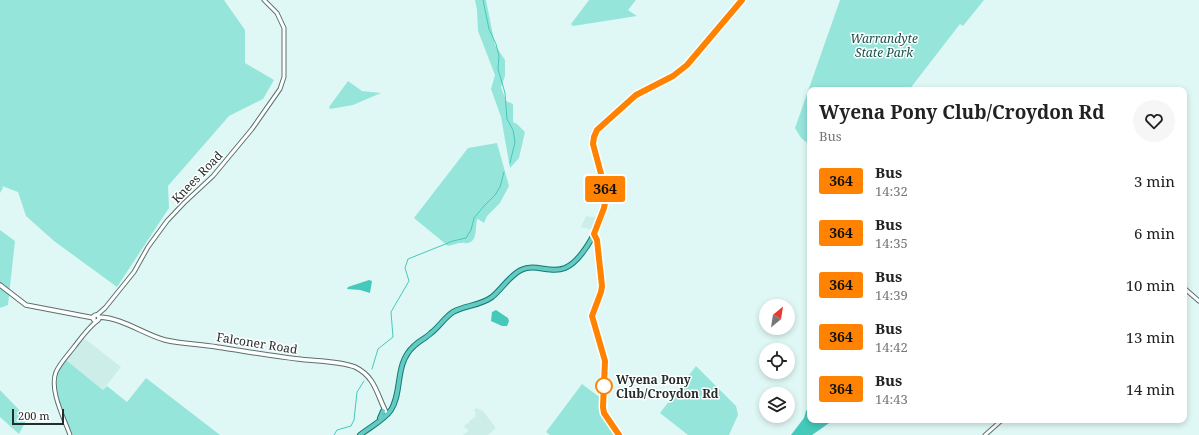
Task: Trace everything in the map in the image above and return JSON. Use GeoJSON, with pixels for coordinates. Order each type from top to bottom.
{"type":"FeatureCollection","features":[{"type":"Feature","properties":{"kind":"main road"},"geometry":{"type":"LineString","coordinates":[[360,435],[391,409],[395,401],[405,358],[409,350],[431,334],[446,317],[454,312],[484,302],[492,297],[521,270],[530,268],[559,270],[570,266],[594,235],[603,213],[606,198],[593,144],[597,130],[636,95],[673,76],[687,65],[742,0]]}},
{"type":"Feature","properties":{"kind":"main road"},"geometry":{"type":"LineString","coordinates":[[594,235],[597,238],[602,286],[592,316],[605,361],[603,407],[604,413],[619,435]]}},
{"type":"Feature","properties":{"kind":"main road"},"geometry":{"type":"LineString","coordinates":[[591,240],[597,242]]}},
{"type":"Feature","properties":{"kind":"main road"},"geometry":{"type":"LineString","coordinates":[[0,285],[26,305],[96,318]]}},
{"type":"Feature","properties":{"kind":"main road","name":"Falconer Road"},"geometry":{"type":"LineString","coordinates":[[96,318],[105,317],[171,341],[352,366],[364,373],[371,380],[376,388],[385,413]]}},
{"type":"Feature","properties":{"kind":"main road","name":"Falconer Road"},"geometry":{"type":"LineString","coordinates":[[96,318],[113,320]]}},
{"type":"Feature","properties":{"kind":"main road"},"geometry":{"type":"LineString","coordinates":[[382,404],[387,410],[391,409]]}},
{"type":"Feature","properties":{"kind":"street","name":"Knees Road"},"geometry":{"type":"LineString","coordinates":[[70,435],[56,394],[54,382],[59,367],[88,328],[134,272],[152,241],[167,221],[213,176],[252,129],[277,95],[284,77],[284,28],[277,14],[264,0]]}},
{"type":"Feature","properties":{"kind":"street"},"geometry":{"type":"LineString","coordinates":[[1187,291],[1199,302]]}},
{"type":"Feature","properties":{"kind":"street"},"geometry":{"type":"LineString","coordinates":[[104,309],[105,317]]}},
{"type":"Feature","properties":{"kind":"street","name":"Knees Road"},"geometry":{"type":"LineString","coordinates":[[88,328],[96,318]]}},
{"type":"Feature","properties":{"kind":"street"},"geometry":{"type":"LineString","coordinates":[[985,435],[999,423]]}},
{"type":"Feature","properties":{"kind":"shaded area"},"geometry":{"type":"Polygon","coordinates":[[[586,216],[599,218],[593,230],[581,227],[586,216]]]}},
{"type":"Feature","properties":{"kind":"shaded area"},"geometry":{"type":"Polygon","coordinates":[[[369,280],[372,281],[370,293],[360,290],[347,289],[348,287],[369,280]]]}},
{"type":"Feature","properties":{"kind":"shaded area"},"geometry":{"type":"Polygon","coordinates":[[[496,310],[508,318],[509,321],[507,326],[502,326],[491,321],[492,312],[496,310]]]}},
{"type":"Feature","properties":{"kind":"shaded area"},"geometry":{"type":"Polygon","coordinates":[[[84,338],[121,367],[103,390],[66,360],[84,338]]]}},
{"type":"Feature","properties":{"kind":"shaded area"},"geometry":{"type":"Polygon","coordinates":[[[476,408],[483,411],[496,428],[488,435],[463,435],[469,430],[464,426],[475,417],[476,413],[474,410],[476,408]]]}},
{"type":"Feature","properties":{"kind":"shaded area"},"geometry":{"type":"Polygon","coordinates":[[[807,410],[807,423],[829,423],[812,435],[791,435],[804,418],[807,410]]]}},
{"type":"Feature","properties":{"kind":"green space"},"geometry":{"type":"Polygon","coordinates":[[[0,0],[224,0],[245,30],[245,63],[274,80],[263,99],[229,116],[168,186],[169,208],[117,287],[54,241],[26,216],[18,192],[2,186],[3,188],[0,193],[0,0]]]}},
{"type":"Feature","properties":{"kind":"green space"},"geometry":{"type":"Polygon","coordinates":[[[475,0],[486,0],[495,45],[505,60],[505,76],[501,87],[506,101],[513,104],[513,122],[525,132],[519,158],[510,168],[501,117],[491,89],[495,75],[478,31],[475,0]]]}},
{"type":"Feature","properties":{"kind":"green space"},"geometry":{"type":"Polygon","coordinates":[[[589,0],[636,0],[628,10],[637,16],[573,26],[571,24],[589,0]]]}},
{"type":"Feature","properties":{"kind":"green space","name":"Warrandyte State Park"},"geometry":{"type":"Polygon","coordinates":[[[840,0],[984,0],[963,26],[960,24],[911,87],[809,87],[840,0]]]}},
{"type":"Feature","properties":{"kind":"green space"},"geometry":{"type":"Polygon","coordinates":[[[348,81],[362,91],[381,93],[353,105],[330,109],[329,107],[348,81]]]}},
{"type":"Feature","properties":{"kind":"green space","name":"Warrandyte State Park"},"geometry":{"type":"Polygon","coordinates":[[[807,94],[807,143],[801,138],[795,128],[807,94]]]}},
{"type":"Feature","properties":{"kind":"green space"},"geometry":{"type":"Polygon","coordinates":[[[497,143],[509,186],[500,203],[487,216],[484,223],[478,219],[477,220],[475,237],[471,242],[458,243],[448,246],[414,218],[468,148],[497,143]]]}},
{"type":"Feature","properties":{"kind":"green space"},"geometry":{"type":"Polygon","coordinates":[[[0,230],[15,241],[8,305],[0,308],[0,230]]]}},
{"type":"Feature","properties":{"kind":"green space"},"geometry":{"type":"Polygon","coordinates":[[[66,360],[103,390],[107,386],[127,402],[146,378],[220,435],[73,435],[58,397],[57,389],[59,372],[66,360]]]}},
{"type":"Feature","properties":{"kind":"green space"},"geometry":{"type":"Polygon","coordinates":[[[696,366],[736,406],[738,415],[729,435],[688,435],[660,413],[696,366]]]}},
{"type":"Feature","properties":{"kind":"green space"},"geometry":{"type":"Polygon","coordinates":[[[582,384],[602,399],[602,403],[618,435],[550,435],[546,432],[582,384]]]}},
{"type":"Feature","properties":{"kind":"green space"},"geometry":{"type":"Polygon","coordinates":[[[0,390],[25,416],[30,412],[32,414],[27,419],[19,434],[0,417],[0,390]]]}},
{"type":"Feature","properties":{"kind":"waterway"},"geometry":{"type":"LineString","coordinates":[[483,0],[489,29],[496,44],[499,56],[498,69],[505,93],[507,119],[513,130],[515,142],[510,163]]}},
{"type":"Feature","properties":{"kind":"waterway"},"geometry":{"type":"LineString","coordinates":[[372,369],[378,349],[393,337],[391,312],[409,281],[405,268],[408,259],[453,241],[466,238],[471,230],[474,218],[495,195],[500,187],[504,172]]}},
{"type":"Feature","properties":{"kind":"waterway"},"geometry":{"type":"LineString","coordinates":[[334,435],[337,430],[351,426],[354,420],[357,392],[364,381]]}},
{"type":"Feature","properties":{"kind":"bus line","name":"364"},"geometry":{"type":"LineString","coordinates":[[619,435],[604,413],[605,361],[592,316],[602,286],[597,238],[594,234],[600,221],[606,198],[593,140],[597,130],[636,95],[673,76],[687,65],[742,0]]}},
{"type":"Feature","properties":{"kind":"place","name":"Wyena Pony Club/Croydon Rd"},"geometry":{"type":"Point","coordinates":[604,386]}}]}
